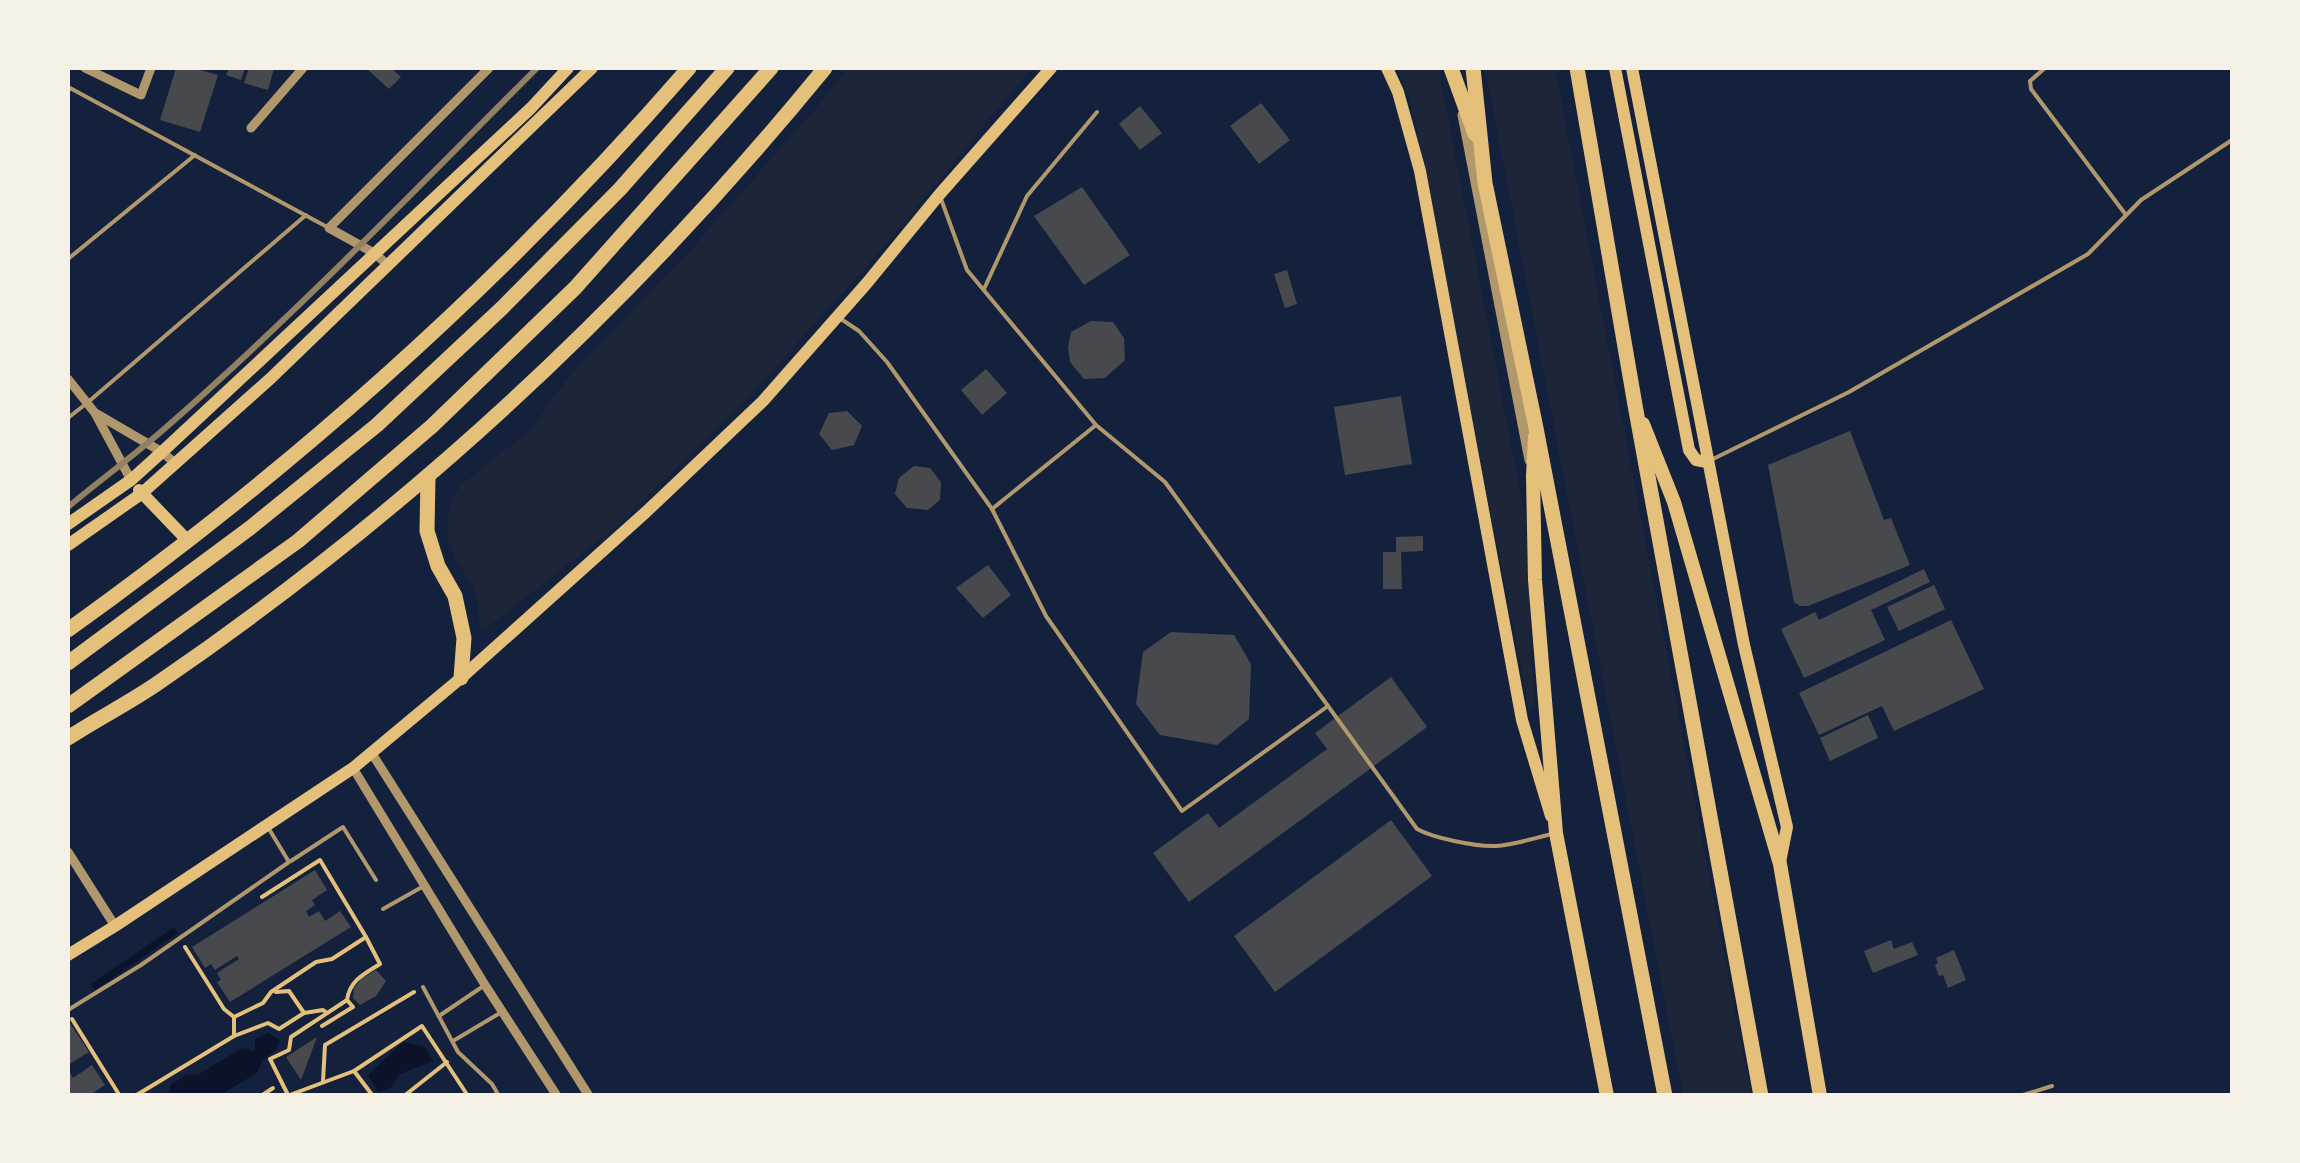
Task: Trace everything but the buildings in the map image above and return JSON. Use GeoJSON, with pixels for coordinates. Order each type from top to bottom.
{"type":"FeatureCollection","features":[{"type":"Feature","properties":{"kind":"highway"},"geometry":{"type":"LineString","coordinates":[[68,630],[188,541],[333,424],[419,348],[590,176],[689,68]]}},
{"type":"Feature","properties":{"kind":"highway"},"geometry":{"type":"LineString","coordinates":[[68,663],[250,528],[377,425],[502,308],[620,189],[727,68]]}},
{"type":"Feature","properties":{"kind":"highway"},"geometry":{"type":"LineString","coordinates":[[68,706],[298,541],[432,426],[575,288],[771,68]]}},
{"type":"Feature","properties":{"kind":"highway"},"geometry":{"type":"LineString","coordinates":[[806,90],[809,68]]}},
{"type":"Feature","properties":{"kind":"highway"},"geometry":{"type":"LineString","coordinates":[[68,738],[155,686],[216,642],[307,575],[428,476],[565,353],[656,260],[824,68]]}},
{"type":"Feature","properties":{"kind":"highway"},"geometry":{"type":"LineString","coordinates":[[1451,68],[1482,154]]}},
{"type":"Feature","properties":{"kind":"highway"},"geometry":{"type":"LineString","coordinates":[[1472,68],[1485,183],[1665,1096]]}},
{"type":"Feature","properties":{"kind":"highway"},"geometry":{"type":"LineString","coordinates":[[1578,68],[1634,405],[1761,1096]]}},
{"type":"Feature","properties":{"kind":"highway"},"geometry":{"type":"LineString","coordinates":[[428,476],[427,530],[438,566],[455,596],[464,638],[461,678]]}},
{"type":"Feature","properties":{"kind":"highway"},"geometry":{"type":"LineString","coordinates":[[68,647],[95,644]]}},
{"type":"Feature","properties":{"kind":"main road"},"geometry":{"type":"LineString","coordinates":[[68,524],[131,480],[162,452],[568,68]]}},
{"type":"Feature","properties":{"kind":"main road"},"geometry":{"type":"LineString","coordinates":[[68,545],[142,494],[176,464],[592,68]]}},
{"type":"Feature","properties":{"kind":"main road"},"geometry":{"type":"LineString","coordinates":[[68,955],[353,768],[461,678],[646,512],[750,413],[1050,68]]}},
{"type":"Feature","properties":{"kind":"main road"},"geometry":{"type":"LineString","coordinates":[[1387,68],[1398,92],[1420,170],[1522,720],[1556,834],[1607,1096]]}},
{"type":"Feature","properties":{"kind":"main road"},"geometry":{"type":"LineString","coordinates":[[1614,68],[1689,450],[1696,460],[1707,462]]}},
{"type":"Feature","properties":{"kind":"main road"},"geometry":{"type":"LineString","coordinates":[[1632,68],[1744,645],[1786,826],[1780,864]]}},
{"type":"Feature","properties":{"kind":"main road"},"geometry":{"type":"LineString","coordinates":[[1634,405],[1674,502],[1780,864],[1820,1096]]}},
{"type":"Feature","properties":{"kind":"main road"},"geometry":{"type":"LineString","coordinates":[[1535,423],[1535,580],[1556,834]]}},
{"type":"Feature","properties":{"kind":"main road"},"geometry":{"type":"LineString","coordinates":[[131,480],[188,541]]}},
{"type":"Feature","properties":{"kind":"street"},"geometry":{"type":"LineString","coordinates":[[86,68],[142,95],[151,68]]}},
{"type":"Feature","properties":{"kind":"street"},"geometry":{"type":"LineString","coordinates":[[251,128],[303,68]]}},
{"type":"Feature","properties":{"kind":"street"},"geometry":{"type":"LineString","coordinates":[[387,264],[329,228],[489,68]]}},
{"type":"Feature","properties":{"kind":"street"},"geometry":{"type":"LineString","coordinates":[[1457,86],[1533,476]]}},
{"type":"Feature","properties":{"kind":"street"},"geometry":{"type":"LineString","coordinates":[[68,380],[94,413],[131,480]]}},
{"type":"Feature","properties":{"kind":"street"},"geometry":{"type":"LineString","coordinates":[[94,413],[176,464]]}},
{"type":"Feature","properties":{"kind":"street"},"geometry":{"type":"LineString","coordinates":[[371,752],[589,1096]]}},
{"type":"Feature","properties":{"kind":"street"},"geometry":{"type":"LineString","coordinates":[[353,768],[557,1096]]}},
{"type":"Feature","properties":{"kind":"street"},"geometry":{"type":"LineString","coordinates":[[68,852],[115,926]]}},
{"type":"Feature","properties":{"kind":"lane"},"geometry":{"type":"LineString","coordinates":[[2045,68],[2030,81],[2032,90],[2126,214]]}},
{"type":"Feature","properties":{"kind":"lane"},"geometry":{"type":"LineString","coordinates":[[68,90],[329,228]]}},
{"type":"Feature","properties":{"kind":"lane"},"geometry":{"type":"LineString","coordinates":[[984,289],[1028,196],[1097,112]]}},
{"type":"Feature","properties":{"kind":"lane"},"geometry":{"type":"LineString","coordinates":[[1707,462],[1849,392],[2088,254],[2141,200],[2232,140]]}},
{"type":"Feature","properties":{"kind":"lane"},"geometry":{"type":"LineString","coordinates":[[68,259],[194,155]]}},
{"type":"Feature","properties":{"kind":"lane"},"geometry":{"type":"LineString","coordinates":[[939,195],[967,270],[1096,425],[1166,482],[1417,829],[1428,835],[1494,846],[1556,834]]}},
{"type":"Feature","properties":{"kind":"lane"},"geometry":{"type":"LineString","coordinates":[[68,418],[306,215]]}},
{"type":"Feature","properties":{"kind":"lane"},"geometry":{"type":"LineString","coordinates":[[837,317],[858,330],[888,362],[992,508],[1046,616],[1182,811],[1328,706]]}},
{"type":"Feature","properties":{"kind":"lane"},"geometry":{"type":"LineString","coordinates":[[992,508],[1096,425]]}},
{"type":"Feature","properties":{"kind":"lane"},"geometry":{"type":"LineString","coordinates":[[267,826],[289,862]]}},
{"type":"Feature","properties":{"kind":"lane"},"geometry":{"type":"LineString","coordinates":[[68,1010],[343,827],[376,880]]}},
{"type":"Feature","properties":{"kind":"lane"},"geometry":{"type":"LineString","coordinates":[[383,909],[424,886]]}},
{"type":"Feature","properties":{"kind":"lane"},"geometry":{"type":"LineString","coordinates":[[440,1016],[485,985]]}},
{"type":"Feature","properties":{"kind":"lane"},"geometry":{"type":"LineString","coordinates":[[423,987],[458,1052],[492,1084],[499,1096]]}},
{"type":"Feature","properties":{"kind":"lane"},"geometry":{"type":"LineString","coordinates":[[452,1041],[502,1012]]}},
{"type":"Feature","properties":{"kind":"lane"},"geometry":{"type":"LineString","coordinates":[[2020,1096],[2052,1086]]}},
{"type":"Feature","properties":{"kind":"path"},"geometry":{"type":"LineString","coordinates":[[260,898],[320,860],[380,964],[356,979],[348,991],[347,1000],[352,1007],[322,1026]]}},
{"type":"Feature","properties":{"kind":"path"},"geometry":{"type":"LineString","coordinates":[[234,1017],[263,1003],[272,992],[316,962],[332,959],[366,937]]}},
{"type":"Feature","properties":{"kind":"path"},"geometry":{"type":"LineString","coordinates":[[185,946],[224,1009],[234,1017]]}},
{"type":"Feature","properties":{"kind":"path"},"geometry":{"type":"LineString","coordinates":[[272,992],[289,991],[304,1013]]}},
{"type":"Feature","properties":{"kind":"path"},"geometry":{"type":"LineString","coordinates":[[323,1081],[325,1045],[414,992]]}},
{"type":"Feature","properties":{"kind":"path"},"geometry":{"type":"LineString","coordinates":[[347,1000],[291,1036],[289,1050],[270,1059],[288,1095],[354,1072],[422,1026],[468,1096]]}},
{"type":"Feature","properties":{"kind":"path"},"geometry":{"type":"LineString","coordinates":[[135,1096],[234,1036],[268,1023],[279,1028],[304,1013],[327,1013]]}},
{"type":"Feature","properties":{"kind":"path"},"geometry":{"type":"LineString","coordinates":[[234,1017],[234,1036]]}},
{"type":"Feature","properties":{"kind":"path"},"geometry":{"type":"LineString","coordinates":[[68,1022],[72,1019],[120,1096]]}},
{"type":"Feature","properties":{"kind":"path"},"geometry":{"type":"LineString","coordinates":[[404,1096],[447,1062]]}},
{"type":"Feature","properties":{"kind":"path"},"geometry":{"type":"LineString","coordinates":[[354,1072],[373,1096]]}},
{"type":"Feature","properties":{"kind":"path"},"geometry":{"type":"LineString","coordinates":[[261,1096],[273,1088]]}},
{"type":"Feature","properties":{"kind":"shaded area"},"geometry":{"type":"Polygon","coordinates":[[[848,68],[1031,68],[890,240],[747,399],[617,526],[484,630],[479,627],[476,595],[448,536],[449,510],[461,485],[533,428],[578,367],[688,253],[848,68]]]}},
{"type":"Feature","properties":{"kind":"shaded area"},"geometry":{"type":"Polygon","coordinates":[[[1397,68],[1438,68],[1439,72],[1526,521],[1534,707],[1529,710],[1412,108],[1397,68]]]}},
{"type":"Feature","properties":{"kind":"shaded area"},"geometry":{"type":"Polygon","coordinates":[[[1485,68],[1555,68],[1751,1095],[1683,1095],[1485,68]]]}},
{"type":"Feature","properties":{"kind":"shaded area"},"geometry":{"type":"Polygon","coordinates":[[[174,927],[178,933],[95,990],[91,984],[174,927]]]}},
{"type":"Feature","properties":{"kind":"shaded area"},"geometry":{"type":"Polygon","coordinates":[[[268,1033],[280,1040],[276,1050],[262,1061],[257,1073],[220,1095],[162,1095],[187,1074],[197,1075],[242,1048],[255,1051],[255,1039],[268,1033]]]}},
{"type":"Feature","properties":{"kind":"shaded area"},"geometry":{"type":"Polygon","coordinates":[[[403,1042],[424,1046],[433,1061],[400,1074],[391,1088],[378,1092],[368,1075],[403,1042]]]}},
{"type":"Feature","properties":{"kind":"railway"},"geometry":{"type":"LineString","coordinates":[[68,507],[163,430],[260,342],[537,68]]}}]}
